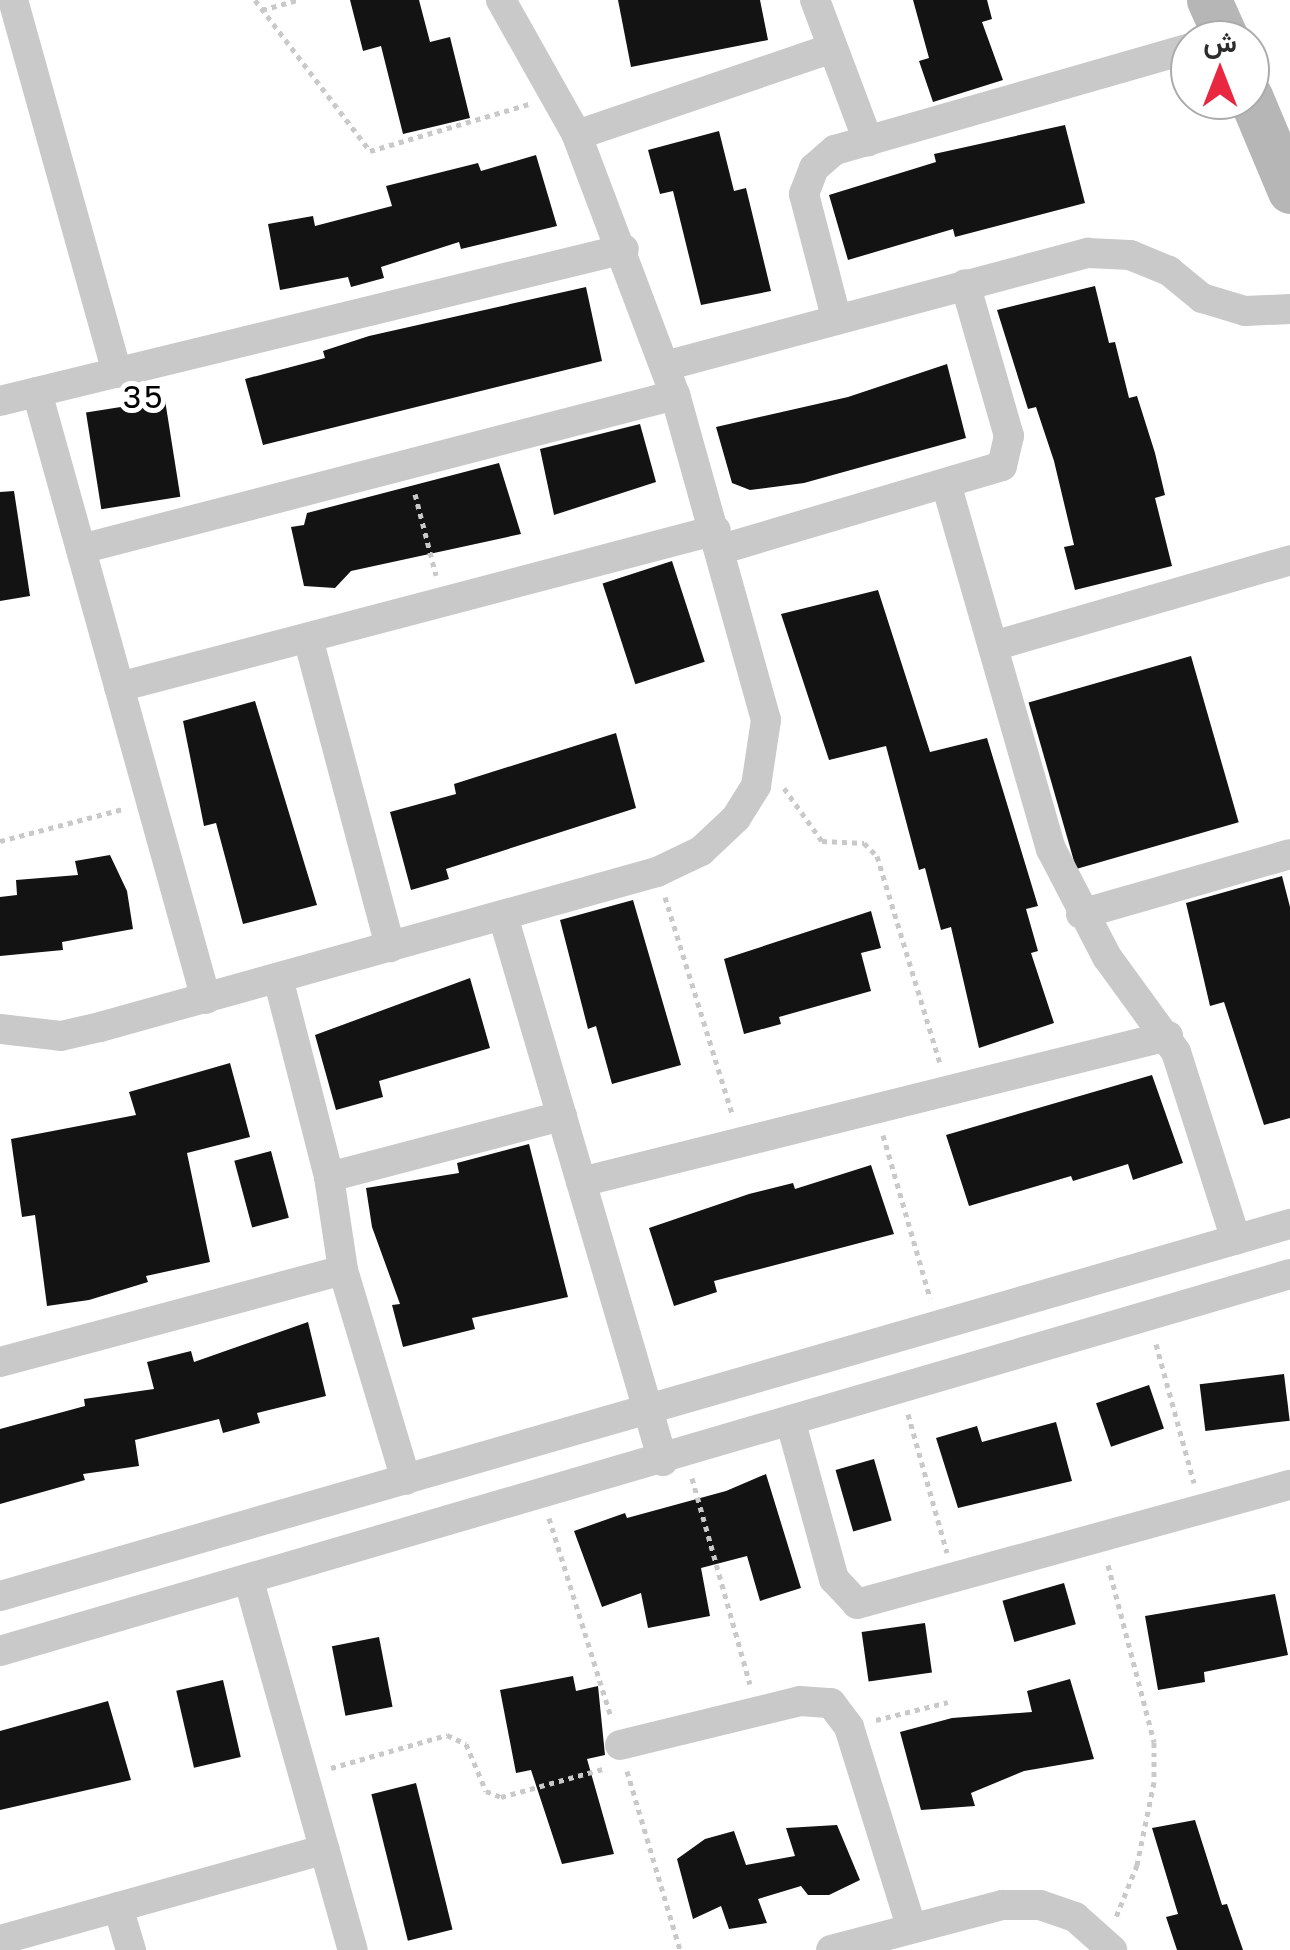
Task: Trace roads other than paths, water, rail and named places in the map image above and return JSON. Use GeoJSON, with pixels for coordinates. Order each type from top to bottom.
{"type":"FeatureCollection","features":[{"type":"Feature","properties":{"kind":"main road"},"geometry":{"type":"LineString","coordinates":[[1260,120],[1290,191]]}},
{"type":"Feature","properties":{"kind":"street"},"geometry":{"type":"LineString","coordinates":[[13,0],[117,373]]}},
{"type":"Feature","properties":{"kind":"street"},"geometry":{"type":"LineString","coordinates":[[0,1028],[62,1036],[657,872],[701,852],[736,818],[756,786],[766,720],[719,540],[675,395],[624,249],[577,135],[558,95],[501,0]]}},
{"type":"Feature","properties":{"kind":"street"},"geometry":{"type":"LineString","coordinates":[[815,0],[868,141]]}},
{"type":"Feature","properties":{"kind":"street"},"geometry":{"type":"LineString","coordinates":[[836,318],[804,194],[814,168],[835,150],[1170,47]]}},
{"type":"Feature","properties":{"kind":"street"},"geometry":{"type":"LineString","coordinates":[[577,135],[833,48]]}},
{"type":"Feature","properties":{"kind":"street"},"geometry":{"type":"LineString","coordinates":[[0,401],[624,249]]}},
{"type":"Feature","properties":{"kind":"street"},"geometry":{"type":"LineString","coordinates":[[665,366],[1088,253],[1130,255],[1169,270],[1202,298],[1246,311],[1290,309]]}},
{"type":"Feature","properties":{"kind":"street"},"geometry":{"type":"LineString","coordinates":[[119,687],[444,602],[992,474],[1009,455],[965,284]]}},
{"type":"Feature","properties":{"kind":"street"},"geometry":{"type":"LineString","coordinates":[[37,392],[206,999]]}},
{"type":"Feature","properties":{"kind":"street"},"geometry":{"type":"LineString","coordinates":[[81,549],[675,395]]}},
{"type":"Feature","properties":{"kind":"street"},"geometry":{"type":"LineString","coordinates":[[947,487],[1051,848],[1081,914],[1168,1036],[1236,1240]]}},
{"type":"Feature","properties":{"kind":"street"},"geometry":{"type":"LineString","coordinates":[[993,646],[1290,560]]}},
{"type":"Feature","properties":{"kind":"street"},"geometry":{"type":"LineString","coordinates":[[308,638],[390,947]]}},
{"type":"Feature","properties":{"kind":"street"},"geometry":{"type":"LineString","coordinates":[[1081,914],[1290,854]]}},
{"type":"Feature","properties":{"kind":"street"},"geometry":{"type":"LineString","coordinates":[[503,916],[649,1412],[674,1458]]}},
{"type":"Feature","properties":{"kind":"street"},"geometry":{"type":"LineString","coordinates":[[278,978],[329,1177],[344,1270],[406,1480]]}},
{"type":"Feature","properties":{"kind":"street"},"geometry":{"type":"LineString","coordinates":[[581,1182],[1168,1036]]}},
{"type":"Feature","properties":{"kind":"street"},"geometry":{"type":"LineString","coordinates":[[329,1177],[562,1116]]}},
{"type":"Feature","properties":{"kind":"street"},"geometry":{"type":"LineString","coordinates":[[0,1596],[649,1412],[1290,1224]]}},
{"type":"Feature","properties":{"kind":"street"},"geometry":{"type":"LineString","coordinates":[[0,1362],[344,1270]]}},
{"type":"Feature","properties":{"kind":"street"},"geometry":{"type":"LineString","coordinates":[[0,1651],[674,1458],[1290,1274]]}},
{"type":"Feature","properties":{"kind":"street"},"geometry":{"type":"LineString","coordinates":[[791,1423],[842,1595],[875,1604],[1290,1485]]}},
{"type":"Feature","properties":{"kind":"street"},"geometry":{"type":"LineString","coordinates":[[249,1581],[353,1950]]}},
{"type":"Feature","properties":{"kind":"street"},"geometry":{"type":"LineString","coordinates":[[613,1757],[758,1711],[816,1698],[831,1703],[849,1728],[911,1926]]}},
{"type":"Feature","properties":{"kind":"street"},"geometry":{"type":"LineString","coordinates":[[0,1940],[324,1849]]}},
{"type":"Feature","properties":{"kind":"street"},"geometry":{"type":"LineString","coordinates":[[832,1950],[911,1926],[1003,1905],[1040,1905],[1076,1917],[1109,1945]]}},
{"type":"Feature","properties":{"kind":"street"},"geometry":{"type":"LineString","coordinates":[[118,1907],[131,1950]]}},
{"type":"Feature","properties":{"kind":"district","name":"35"},"geometry":{"type":"Point","coordinates":[144,396]}}]}
